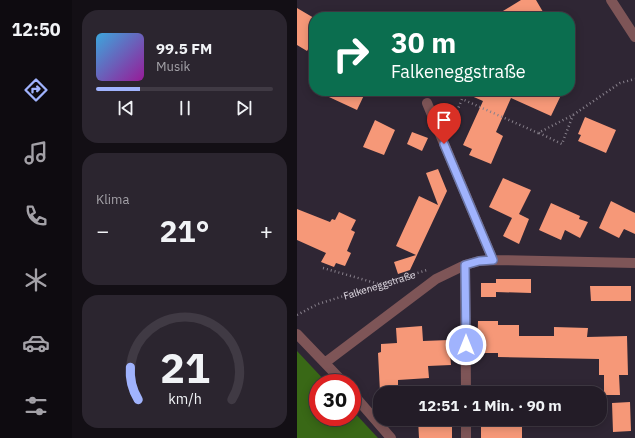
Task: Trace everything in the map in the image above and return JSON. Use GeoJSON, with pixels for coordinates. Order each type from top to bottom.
{"type":"FeatureCollection","features":[{"type":"Feature","properties":{"kind":"street"},"geometry":{"type":"LineString","coordinates":[[611,0],[635,37]]}},
{"type":"Feature","properties":{"kind":"street"},"geometry":{"type":"LineString","coordinates":[[427,103],[493,260]]}},
{"type":"Feature","properties":{"kind":"street","name":"Falkeneggstraße"},"geometry":{"type":"LineString","coordinates":[[326,362],[436,279],[465,265],[479,261],[493,260],[635,263]]}},
{"type":"Feature","properties":{"kind":"street"},"geometry":{"type":"LineString","coordinates":[[465,265],[466,386]]}},
{"type":"Feature","properties":{"kind":"street"},"geometry":{"type":"LineString","coordinates":[[297,335],[326,362],[336,374]]}},
{"type":"Feature","properties":{"kind":"street"},"geometry":{"type":"LineString","coordinates":[[361,403],[391,438]]}},
{"type":"Feature","properties":{"kind":"street"},"geometry":{"type":"LineString","coordinates":[[466,426],[466,438]]}},
{"type":"Feature","properties":{"kind":"path"},"geometry":{"type":"LineString","coordinates":[[539,133],[573,115],[620,83],[635,79]]}},
{"type":"Feature","properties":{"kind":"path"},"geometry":{"type":"LineString","coordinates":[[444,144],[462,99],[562,144],[573,115]]}},
{"type":"Feature","properties":{"kind":"path"},"geometry":{"type":"LineString","coordinates":[[323,268],[379,284]]}},
{"type":"Feature","properties":{"kind":"path","name":"Falkeneggstraße"},"geometry":{"type":"LineString","coordinates":[[297,315],[318,304],[420,270],[435,269]]}},
{"type":"Feature","properties":{"kind":"green space"},"geometry":{"type":"Polygon","coordinates":[[[297,351],[319,374],[309,374],[309,426],[361,426],[361,420],[378,438],[297,438],[297,351]]]}},
{"type":"Feature","properties":{"kind":"building"},"geometry":{"type":"Polygon","coordinates":[[[521,0],[536,0],[543,12],[501,12],[521,0]]]}},
{"type":"Feature","properties":{"kind":"building"},"geometry":{"type":"Polygon","coordinates":[[[297,8],[309,15],[309,48],[307,51],[297,45],[297,8]]]}},
{"type":"Feature","properties":{"kind":"building"},"geometry":{"type":"Polygon","coordinates":[[[327,96],[364,96],[357,110],[327,96]]]}},
{"type":"Feature","properties":{"kind":"building"},"geometry":{"type":"Polygon","coordinates":[[[472,96],[561,96],[551,116],[511,98],[496,132],[503,136],[491,164],[469,155],[472,149],[463,145],[483,101],[472,96]]]}},
{"type":"Feature","properties":{"kind":"building"},"geometry":{"type":"Polygon","coordinates":[[[585,117],[616,130],[606,153],[578,141],[581,135],[578,134],[585,117]]]}},
{"type":"Feature","properties":{"kind":"building"},"geometry":{"type":"Polygon","coordinates":[[[375,120],[395,130],[384,155],[363,147],[375,120]]]}},
{"type":"Feature","properties":{"kind":"building"},"geometry":{"type":"Polygon","coordinates":[[[412,132],[428,138],[422,151],[407,144],[412,132]]]}},
{"type":"Feature","properties":{"kind":"building"},"geometry":{"type":"Polygon","coordinates":[[[438,169],[447,191],[410,270],[398,274],[394,262],[416,255],[396,246],[419,196],[438,205],[426,173],[438,169]]]}},
{"type":"Feature","properties":{"kind":"building"},"geometry":{"type":"Polygon","coordinates":[[[503,178],[531,190],[519,214],[529,219],[519,244],[503,236],[512,218],[489,207],[503,178]]]}},
{"type":"Feature","properties":{"kind":"building"},"geometry":{"type":"Polygon","coordinates":[[[611,201],[635,213],[635,234],[624,229],[619,238],[599,228],[611,201]]]}},
{"type":"Feature","properties":{"kind":"building"},"geometry":{"type":"Polygon","coordinates":[[[551,203],[580,216],[579,219],[588,222],[580,238],[565,230],[561,240],[539,230],[551,203]]]}},
{"type":"Feature","properties":{"kind":"building"},"geometry":{"type":"Polygon","coordinates":[[[297,209],[330,222],[332,219],[335,220],[339,212],[356,220],[351,230],[355,232],[347,251],[351,253],[345,266],[336,263],[334,267],[321,262],[326,253],[297,240],[297,209]]]}},
{"type":"Feature","properties":{"kind":"building"},"geometry":{"type":"Polygon","coordinates":[[[496,279],[531,279],[531,293],[496,292],[496,297],[481,297],[481,283],[496,283],[496,279]]]}},
{"type":"Feature","properties":{"kind":"building"},"geometry":{"type":"Polygon","coordinates":[[[590,286],[631,286],[631,301],[591,301],[590,286]]]}},
{"type":"Feature","properties":{"kind":"building"},"geometry":{"type":"Polygon","coordinates":[[[478,321],[498,321],[498,325],[519,325],[519,336],[554,336],[554,327],[588,328],[587,337],[627,336],[628,375],[619,375],[620,395],[607,395],[607,386],[604,386],[604,375],[599,375],[599,359],[498,357],[498,353],[477,353],[478,321]]]}},
{"type":"Feature","properties":{"kind":"building"},"geometry":{"type":"Polygon","coordinates":[[[422,326],[423,341],[449,340],[451,365],[428,366],[429,378],[398,380],[398,386],[380,386],[378,353],[381,352],[381,344],[397,343],[396,328],[422,326]]]}},
{"type":"Feature","properties":{"kind":"building"},"geometry":{"type":"Polygon","coordinates":[[[630,402],[631,431],[613,432],[612,403],[630,402]]]}},
{"type":"Feature","properties":{"kind":"building"},"geometry":{"type":"Polygon","coordinates":[[[418,426],[452,426],[452,438],[419,438],[418,426]]]}},
{"type":"Feature","properties":{"kind":"building"},"geometry":{"type":"Polygon","coordinates":[[[481,426],[522,426],[522,438],[481,438],[481,426]]]}},
{"type":"Feature","properties":{"kind":"route"},"geometry":{"type":"LineString","coordinates":[[444,144],[493,260],[479,261],[465,265],[466,345]]}}]}
